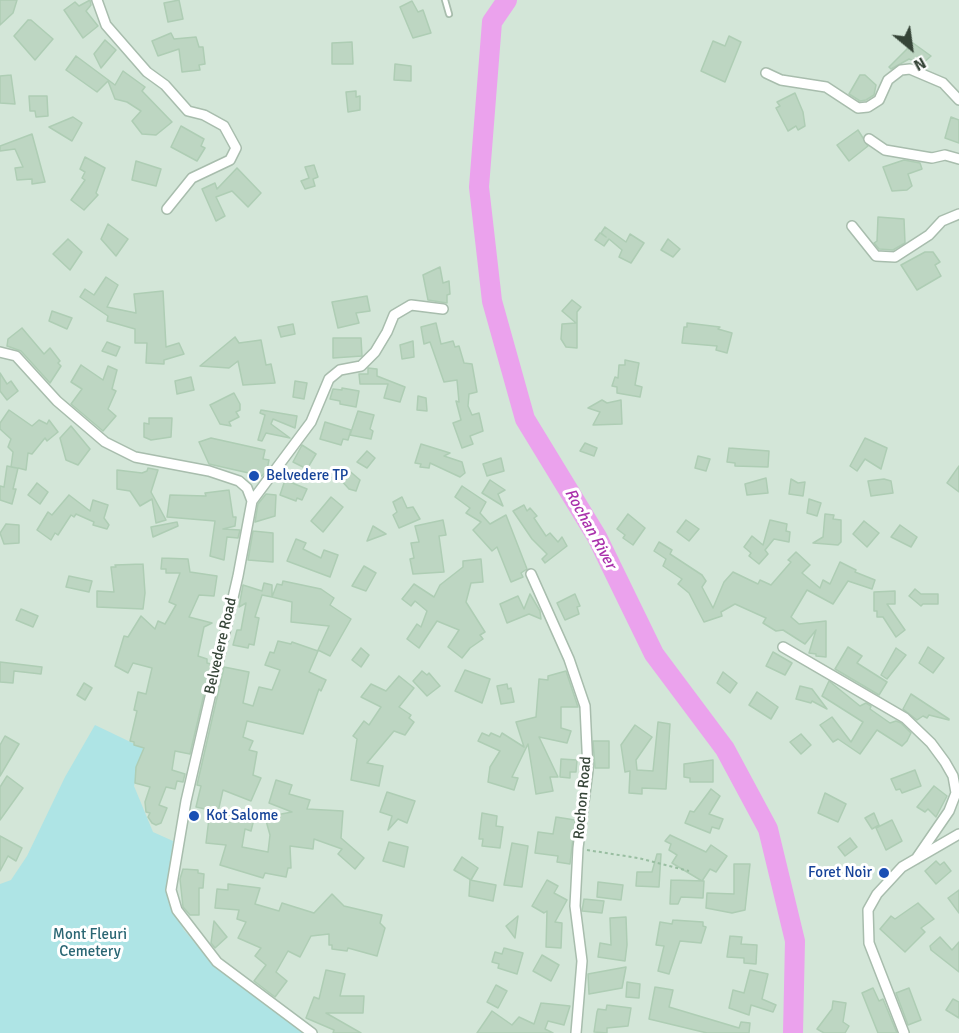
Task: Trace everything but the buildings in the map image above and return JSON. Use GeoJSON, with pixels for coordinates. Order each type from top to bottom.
{"type":"FeatureCollection","features":[{"type":"Feature","properties":{"kind":"street"},"geometry":{"type":"LineString","coordinates":[[97,0],[106,25],[147,72],[165,86],[188,111],[204,115],[224,126],[236,148],[230,160],[205,169],[192,178],[167,209]]}},
{"type":"Feature","properties":{"kind":"street"},"geometry":{"type":"LineString","coordinates":[[766,72],[781,80],[826,87],[858,108],[868,107],[879,100],[888,80],[901,70],[910,69],[927,74],[943,83],[959,100]]}},
{"type":"Feature","properties":{"kind":"street"},"geometry":{"type":"LineString","coordinates":[[869,139],[885,150],[932,158],[945,155],[959,159]]}},
{"type":"Feature","properties":{"kind":"street"},"geometry":{"type":"LineString","coordinates":[[852,226],[876,256],[895,257],[924,239],[942,221],[959,214]]}},
{"type":"Feature","properties":{"kind":"street"},"geometry":{"type":"LineString","coordinates":[[252,501],[310,422],[329,379],[340,370],[361,366],[375,352],[394,315],[411,305],[443,309]]}},
{"type":"Feature","properties":{"kind":"street"},"geometry":{"type":"LineString","coordinates":[[0,352],[16,356],[57,401],[105,442],[135,457],[209,471],[239,481],[247,488],[252,501]]}},
{"type":"Feature","properties":{"kind":"street","name":"Belvedere Road"},"geometry":{"type":"LineString","coordinates":[[252,501],[238,576],[186,801],[171,890],[177,910],[217,962],[312,1033]]}},
{"type":"Feature","properties":{"kind":"street","name":"Rochon Road"},"geometry":{"type":"LineString","coordinates":[[531,574],[569,659],[585,706],[588,770],[578,848],[575,906],[582,962],[578,1033]]}},
{"type":"Feature","properties":{"kind":"street"},"geometry":{"type":"LineString","coordinates":[[783,647],[905,718],[931,743],[945,762],[953,776],[956,793],[949,811],[916,859]]}},
{"type":"Feature","properties":{"kind":"street"},"geometry":{"type":"LineString","coordinates":[[905,1033],[869,943],[868,910],[877,894],[902,867],[959,834]]}},
{"type":"Feature","properties":{"kind":"lane"},"geometry":{"type":"LineString","coordinates":[[445,0],[449,14]]}},
{"type":"Feature","properties":{"kind":"path"},"geometry":{"type":"LineString","coordinates":[[578,848],[638,858],[689,871]]}},
{"type":"Feature","properties":{"kind":"shaded area"},"geometry":{"type":"Polygon","coordinates":[[[0,0],[959,0],[959,1033],[0,1033],[0,0]]]}},
{"type":"Feature","properties":{"kind":"green space","name":"Mont Fleuri Cemetery"},"geometry":{"type":"Polygon","coordinates":[[[95,725],[143,748],[134,786],[153,832],[173,841],[168,886],[174,912],[184,930],[213,964],[306,1033],[0,1033],[0,884],[11,880],[27,856],[65,777],[95,725]]]}},
{"type":"Feature","properties":{"kind":"waterway","name":"Rochan River"},"geometry":{"type":"LineString","coordinates":[[507,0],[492,22],[479,187],[492,301],[525,419],[597,537],[654,654],[725,749],[768,829],[795,941],[793,1033]]}},
{"type":"Feature","properties":{"kind":"place","name":"Belvedere TP"},"geometry":{"type":"Point","coordinates":[254,476]}},
{"type":"Feature","properties":{"kind":"place","name":"Kot Salome"},"geometry":{"type":"Point","coordinates":[194,816]}},
{"type":"Feature","properties":{"kind":"place","name":"Foret Noir"},"geometry":{"type":"Point","coordinates":[884,873]}}]}
